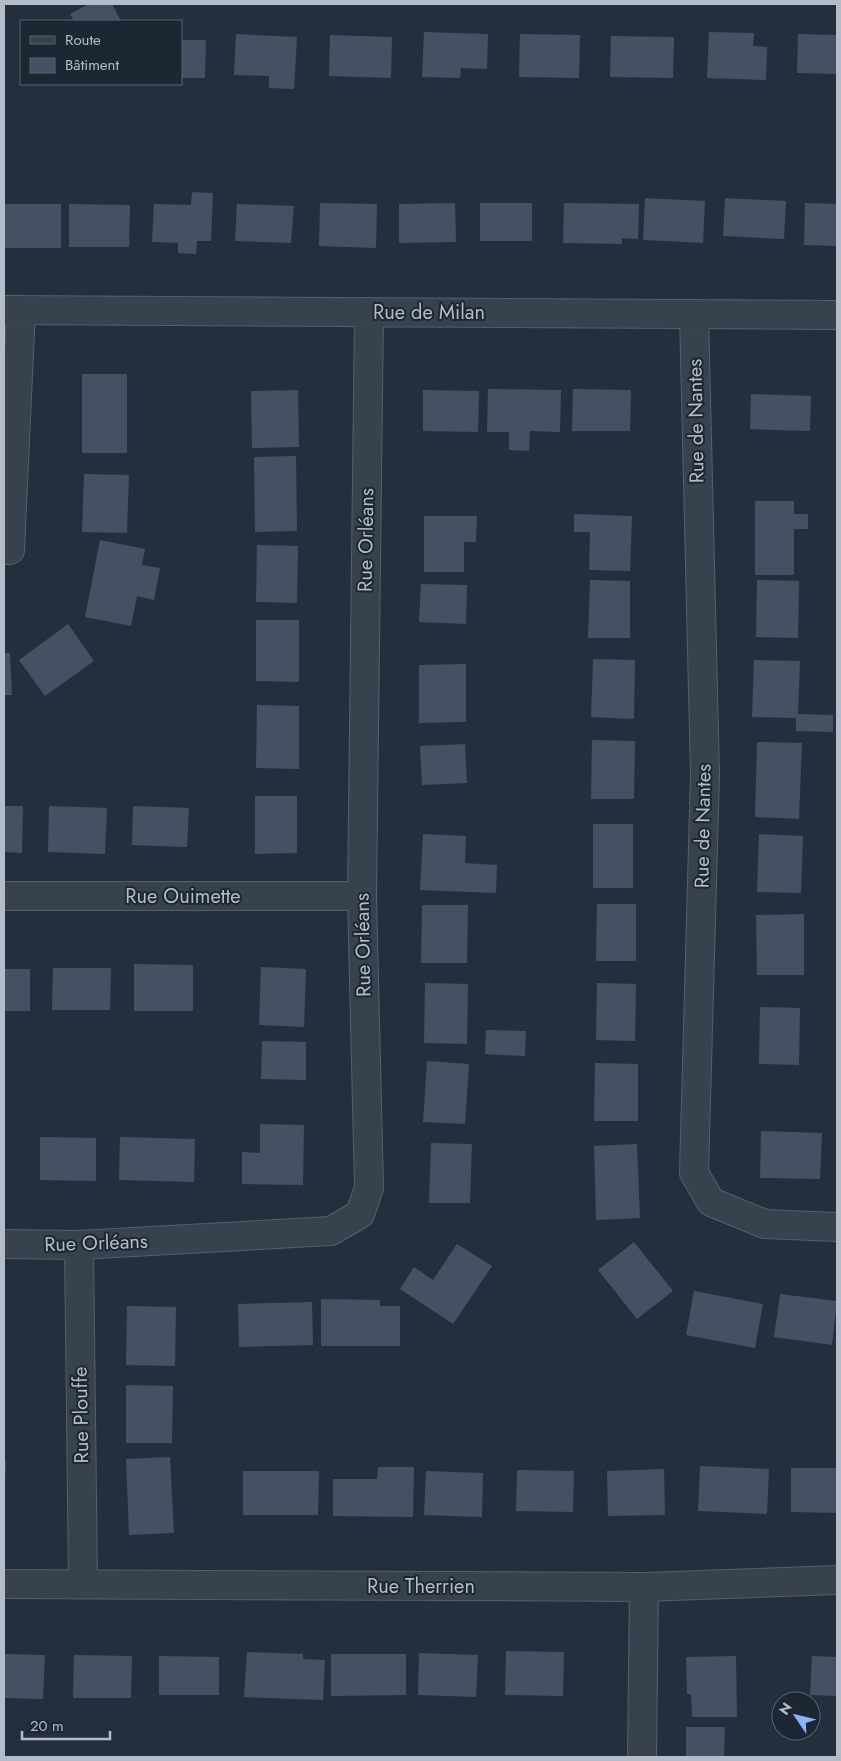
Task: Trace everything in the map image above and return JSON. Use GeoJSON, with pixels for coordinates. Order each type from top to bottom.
{"type":"FeatureCollection","features":[{"type":"Feature","properties":{"kind":"street","name":"Rue de Milan"},"geometry":{"type":"LineString","coordinates":[[4,550],[10,550],[12,310],[837,315]]}},
{"type":"Feature","properties":{"kind":"street","name":"Rue Orléans"},"geometry":{"type":"LineString","coordinates":[[4,1244],[79,1245],[332,1232],[360,1214],[369,1188],[362,896],[369,312]]}},
{"type":"Feature","properties":{"kind":"street","name":"Rue de Nantes"},"geometry":{"type":"LineString","coordinates":[[694,314],[705,774],[694,1173],[711,1202],[765,1224],[837,1227]]}},
{"type":"Feature","properties":{"kind":"street","name":"Rue Ouimette"},"geometry":{"type":"LineString","coordinates":[[4,896],[362,896]]}},
{"type":"Feature","properties":{"kind":"street","name":"Rue Plouffe"},"geometry":{"type":"LineString","coordinates":[[79,1245],[83,1584]]}},
{"type":"Feature","properties":{"kind":"street","name":"Rue Therrien"},"geometry":{"type":"LineString","coordinates":[[4,1584],[644,1588],[837,1580]]}},
{"type":"Feature","properties":{"kind":"street"},"geometry":{"type":"LineString","coordinates":[[642,1757],[644,1588]]}},
{"type":"Feature","properties":{"kind":"building"},"geometry":{"type":"Polygon","coordinates":[[[89,4],[112,4],[120,20],[73,20],[70,14],[89,4]]]}},
{"type":"Feature","properties":{"kind":"building"},"geometry":{"type":"Polygon","coordinates":[[[424,32],[488,34],[487,69],[461,68],[460,78],[422,77],[424,32]]]}},
{"type":"Feature","properties":{"kind":"building"},"geometry":{"type":"Polygon","coordinates":[[[709,32],[754,33],[753,46],[767,47],[766,80],[707,78],[709,32]]]}},
{"type":"Feature","properties":{"kind":"building"},"geometry":{"type":"Polygon","coordinates":[[[236,34],[297,37],[294,89],[269,88],[269,76],[234,75],[236,34]]]}},
{"type":"Feature","properties":{"kind":"building"},"geometry":{"type":"Polygon","coordinates":[[[520,34],[580,35],[579,78],[519,77],[520,34]]]}},
{"type":"Feature","properties":{"kind":"building"},"geometry":{"type":"Polygon","coordinates":[[[798,34],[837,35],[837,74],[797,73],[798,34]]]}},
{"type":"Feature","properties":{"kind":"building"},"geometry":{"type":"Polygon","coordinates":[[[330,35],[392,37],[391,78],[329,76],[330,35]]]}},
{"type":"Feature","properties":{"kind":"building"},"geometry":{"type":"Polygon","coordinates":[[[611,36],[674,37],[673,78],[610,77],[611,36]]]}},
{"type":"Feature","properties":{"kind":"building"},"geometry":{"type":"Polygon","coordinates":[[[182,40],[206,40],[205,78],[182,78],[182,40]]]}},
{"type":"Feature","properties":{"kind":"building"},"geometry":{"type":"Polygon","coordinates":[[[192,192],[213,193],[211,241],[197,241],[196,254],[178,253],[178,243],[152,242],[154,204],[191,205],[192,192]]]}},
{"type":"Feature","properties":{"kind":"building"},"geometry":{"type":"Polygon","coordinates":[[[645,198],[705,201],[703,243],[643,240],[645,198]]]}},
{"type":"Feature","properties":{"kind":"building"},"geometry":{"type":"Polygon","coordinates":[[[725,198],[786,201],[784,239],[723,236],[725,198]]]}},
{"type":"Feature","properties":{"kind":"building"},"geometry":{"type":"Polygon","coordinates":[[[320,203],[377,204],[376,248],[319,246],[320,203]]]}},
{"type":"Feature","properties":{"kind":"building"},"geometry":{"type":"Polygon","coordinates":[[[455,203],[456,242],[399,243],[399,204],[455,203]]]}},
{"type":"Feature","properties":{"kind":"building"},"geometry":{"type":"Polygon","coordinates":[[[480,203],[532,203],[532,241],[480,241],[480,203]]]}},
{"type":"Feature","properties":{"kind":"building"},"geometry":{"type":"Polygon","coordinates":[[[564,203],[639,204],[638,239],[622,238],[622,244],[563,243],[564,203]]]}},
{"type":"Feature","properties":{"kind":"building"},"geometry":{"type":"Polygon","coordinates":[[[805,203],[837,204],[837,246],[804,245],[805,203]]]}},
{"type":"Feature","properties":{"kind":"building"},"geometry":{"type":"Polygon","coordinates":[[[4,204],[61,204],[61,248],[4,248],[4,204]]]}},
{"type":"Feature","properties":{"kind":"building"},"geometry":{"type":"Polygon","coordinates":[[[69,204],[130,205],[129,247],[69,247],[69,204]]]}},
{"type":"Feature","properties":{"kind":"building"},"geometry":{"type":"Polygon","coordinates":[[[237,204],[294,206],[291,243],[235,241],[237,204]]]}},
{"type":"Feature","properties":{"kind":"building"},"geometry":{"type":"Polygon","coordinates":[[[82,374],[127,374],[127,453],[82,453],[82,374]]]}},
{"type":"Feature","properties":{"kind":"building"},"geometry":{"type":"Polygon","coordinates":[[[488,389],[561,390],[560,432],[530,431],[529,451],[509,450],[509,432],[487,432],[488,389]]]}},
{"type":"Feature","properties":{"kind":"building"},"geometry":{"type":"Polygon","coordinates":[[[573,389],[631,390],[630,431],[572,431],[573,389]]]}},
{"type":"Feature","properties":{"kind":"building"},"geometry":{"type":"Polygon","coordinates":[[[298,390],[299,447],[252,448],[251,391],[298,390]]]}},
{"type":"Feature","properties":{"kind":"building"},"geometry":{"type":"Polygon","coordinates":[[[423,390],[479,391],[478,432],[423,431],[423,390]]]}},
{"type":"Feature","properties":{"kind":"building"},"geometry":{"type":"Polygon","coordinates":[[[751,394],[811,396],[810,431],[750,429],[751,394]]]}},
{"type":"Feature","properties":{"kind":"building"},"geometry":{"type":"Polygon","coordinates":[[[296,456],[297,531],[255,532],[254,457],[296,456]]]}},
{"type":"Feature","properties":{"kind":"building"},"geometry":{"type":"Polygon","coordinates":[[[84,474],[129,475],[127,533],[82,532],[84,474]]]}},
{"type":"Feature","properties":{"kind":"building"},"geometry":{"type":"Polygon","coordinates":[[[755,501],[794,501],[794,514],[808,514],[808,529],[794,529],[794,575],[755,575],[755,501]]]}},
{"type":"Feature","properties":{"kind":"building"},"geometry":{"type":"Polygon","coordinates":[[[574,514],[632,516],[630,571],[589,570],[590,532],[574,532],[574,514]]]}},
{"type":"Feature","properties":{"kind":"building"},"geometry":{"type":"Polygon","coordinates":[[[424,516],[477,516],[476,542],[464,542],[464,572],[424,572],[424,516]]]}},
{"type":"Feature","properties":{"kind":"building"},"geometry":{"type":"Polygon","coordinates":[[[100,540],[145,549],[142,565],[160,568],[154,600],[137,596],[131,626],[85,617],[100,540]]]}},
{"type":"Feature","properties":{"kind":"building"},"geometry":{"type":"Polygon","coordinates":[[[257,545],[298,546],[297,603],[256,602],[257,545]]]}},
{"type":"Feature","properties":{"kind":"building"},"geometry":{"type":"Polygon","coordinates":[[[590,580],[630,581],[630,638],[588,638],[590,580]]]}},
{"type":"Feature","properties":{"kind":"building"},"geometry":{"type":"Polygon","coordinates":[[[757,580],[799,581],[798,638],[756,637],[757,580]]]}},
{"type":"Feature","properties":{"kind":"building"},"geometry":{"type":"Polygon","coordinates":[[[421,584],[467,585],[466,624],[419,622],[421,584]]]}},
{"type":"Feature","properties":{"kind":"building"},"geometry":{"type":"Polygon","coordinates":[[[256,620],[299,620],[299,682],[256,681],[256,620]]]}},
{"type":"Feature","properties":{"kind":"building"},"geometry":{"type":"Polygon","coordinates":[[[68,624],[94,661],[45,696],[19,660],[68,624]]]}},
{"type":"Feature","properties":{"kind":"building"},"geometry":{"type":"Polygon","coordinates":[[[4,653],[10,653],[12,695],[4,695],[4,653]]]}},
{"type":"Feature","properties":{"kind":"building"},"geometry":{"type":"Polygon","coordinates":[[[593,659],[635,660],[634,719],[591,717],[593,659]]]}},
{"type":"Feature","properties":{"kind":"building"},"geometry":{"type":"Polygon","coordinates":[[[754,660],[800,661],[798,714],[833,715],[833,732],[796,731],[796,718],[752,717],[754,660]]]}},
{"type":"Feature","properties":{"kind":"building"},"geometry":{"type":"Polygon","coordinates":[[[466,664],[466,722],[419,723],[419,665],[466,664]]]}},
{"type":"Feature","properties":{"kind":"building"},"geometry":{"type":"Polygon","coordinates":[[[257,705],[299,706],[299,769],[256,768],[257,705]]]}},
{"type":"Feature","properties":{"kind":"building"},"geometry":{"type":"Polygon","coordinates":[[[592,740],[635,741],[634,799],[591,799],[592,740]]]}},
{"type":"Feature","properties":{"kind":"building"},"geometry":{"type":"Polygon","coordinates":[[[757,742],[802,743],[799,819],[755,817],[757,742]]]}},
{"type":"Feature","properties":{"kind":"building"},"geometry":{"type":"Polygon","coordinates":[[[465,744],[467,783],[422,785],[420,746],[465,744]]]}},
{"type":"Feature","properties":{"kind":"building"},"geometry":{"type":"Polygon","coordinates":[[[255,796],[297,796],[297,853],[255,854],[255,796]]]}},
{"type":"Feature","properties":{"kind":"building"},"geometry":{"type":"Polygon","coordinates":[[[4,806],[23,806],[22,853],[4,852],[4,806]]]}},
{"type":"Feature","properties":{"kind":"building"},"geometry":{"type":"Polygon","coordinates":[[[49,806],[107,808],[105,854],[48,852],[49,806]]]}},
{"type":"Feature","properties":{"kind":"building"},"geometry":{"type":"Polygon","coordinates":[[[133,806],[189,808],[187,847],[132,845],[133,806]]]}},
{"type":"Feature","properties":{"kind":"building"},"geometry":{"type":"Polygon","coordinates":[[[593,824],[633,824],[633,888],[593,888],[593,824]]]}},
{"type":"Feature","properties":{"kind":"building"},"geometry":{"type":"Polygon","coordinates":[[[423,834],[466,836],[465,863],[497,865],[496,893],[420,890],[423,834]]]}},
{"type":"Feature","properties":{"kind":"building"},"geometry":{"type":"Polygon","coordinates":[[[759,834],[803,836],[801,893],[757,892],[759,834]]]}},
{"type":"Feature","properties":{"kind":"building"},"geometry":{"type":"Polygon","coordinates":[[[597,904],[636,904],[636,961],[596,961],[597,904]]]}},
{"type":"Feature","properties":{"kind":"building"},"geometry":{"type":"Polygon","coordinates":[[[422,905],[468,905],[467,963],[421,963],[422,905]]]}},
{"type":"Feature","properties":{"kind":"building"},"geometry":{"type":"Polygon","coordinates":[[[804,914],[804,975],[757,975],[756,915],[804,914]]]}},
{"type":"Feature","properties":{"kind":"building"},"geometry":{"type":"Polygon","coordinates":[[[134,964],[193,965],[193,1011],[134,1011],[134,964]]]}},
{"type":"Feature","properties":{"kind":"building"},"geometry":{"type":"Polygon","coordinates":[[[261,967],[306,969],[304,1027],[259,1025],[261,967]]]}},
{"type":"Feature","properties":{"kind":"building"},"geometry":{"type":"Polygon","coordinates":[[[53,968],[111,968],[110,1010],[52,1010],[53,968]]]}},
{"type":"Feature","properties":{"kind":"building"},"geometry":{"type":"Polygon","coordinates":[[[4,969],[30,969],[30,1011],[4,1011],[4,969]]]}},
{"type":"Feature","properties":{"kind":"building"},"geometry":{"type":"Polygon","coordinates":[[[425,983],[468,984],[467,1044],[424,1043],[425,983]]]}},
{"type":"Feature","properties":{"kind":"building"},"geometry":{"type":"Polygon","coordinates":[[[597,983],[636,984],[635,1041],[596,1040],[597,983]]]}},
{"type":"Feature","properties":{"kind":"building"},"geometry":{"type":"Polygon","coordinates":[[[760,1007],[800,1008],[799,1065],[759,1064],[760,1007]]]}},
{"type":"Feature","properties":{"kind":"building"},"geometry":{"type":"Polygon","coordinates":[[[486,1030],[526,1031],[525,1056],[485,1054],[486,1030]]]}},
{"type":"Feature","properties":{"kind":"building"},"geometry":{"type":"Polygon","coordinates":[[[262,1041],[306,1042],[306,1080],[261,1079],[262,1041]]]}},
{"type":"Feature","properties":{"kind":"building"},"geometry":{"type":"Polygon","coordinates":[[[427,1061],[469,1064],[465,1124],[423,1122],[427,1061]]]}},
{"type":"Feature","properties":{"kind":"building"},"geometry":{"type":"Polygon","coordinates":[[[595,1063],[638,1064],[638,1121],[594,1121],[595,1063]]]}},
{"type":"Feature","properties":{"kind":"building"},"geometry":{"type":"Polygon","coordinates":[[[260,1124],[304,1125],[303,1185],[242,1184],[242,1152],[260,1153],[260,1124]]]}},
{"type":"Feature","properties":{"kind":"building"},"geometry":{"type":"Polygon","coordinates":[[[761,1131],[822,1133],[820,1179],[760,1178],[761,1131]]]}},
{"type":"Feature","properties":{"kind":"building"},"geometry":{"type":"Polygon","coordinates":[[[40,1137],[96,1138],[96,1181],[40,1180],[40,1137]]]}},
{"type":"Feature","properties":{"kind":"building"},"geometry":{"type":"Polygon","coordinates":[[[120,1137],[195,1139],[194,1182],[119,1180],[120,1137]]]}},
{"type":"Feature","properties":{"kind":"building"},"geometry":{"type":"Polygon","coordinates":[[[431,1143],[472,1144],[470,1203],[429,1203],[431,1143]]]}},
{"type":"Feature","properties":{"kind":"building"},"geometry":{"type":"Polygon","coordinates":[[[637,1144],[640,1218],[596,1220],[594,1146],[637,1144]]]}},
{"type":"Feature","properties":{"kind":"building"},"geometry":{"type":"Polygon","coordinates":[[[634,1242],[673,1291],[637,1319],[598,1270],[634,1242]]]}},
{"type":"Feature","properties":{"kind":"building"},"geometry":{"type":"Polygon","coordinates":[[[457,1244],[492,1266],[453,1324],[400,1289],[414,1267],[433,1280],[457,1244]]]}},
{"type":"Feature","properties":{"kind":"building"},"geometry":{"type":"Polygon","coordinates":[[[694,1291],[763,1304],[755,1348],[686,1335],[694,1291]]]}},
{"type":"Feature","properties":{"kind":"building"},"geometry":{"type":"Polygon","coordinates":[[[780,1294],[837,1301],[832,1345],[774,1337],[780,1294]]]}},
{"type":"Feature","properties":{"kind":"building"},"geometry":{"type":"Polygon","coordinates":[[[321,1299],[380,1300],[380,1306],[400,1306],[400,1346],[321,1346],[321,1299]]]}},
{"type":"Feature","properties":{"kind":"building"},"geometry":{"type":"Polygon","coordinates":[[[312,1302],[313,1345],[239,1347],[238,1304],[312,1302]]]}},
{"type":"Feature","properties":{"kind":"building"},"geometry":{"type":"Polygon","coordinates":[[[127,1306],[176,1307],[175,1366],[126,1365],[127,1306]]]}},
{"type":"Feature","properties":{"kind":"building"},"geometry":{"type":"Polygon","coordinates":[[[126,1385],[173,1386],[172,1443],[126,1443],[126,1385]]]}},
{"type":"Feature","properties":{"kind":"building"},"geometry":{"type":"Polygon","coordinates":[[[170,1457],[174,1533],[129,1535],[126,1459],[170,1457]]]}},
{"type":"Feature","properties":{"kind":"building"},"geometry":{"type":"Polygon","coordinates":[[[4,1461],[6,1461],[5,1481],[4,1481],[4,1461]]]}},
{"type":"Feature","properties":{"kind":"building"},"geometry":{"type":"Polygon","coordinates":[[[700,1466],[769,1469],[767,1514],[698,1511],[700,1466]]]}},
{"type":"Feature","properties":{"kind":"building"},"geometry":{"type":"Polygon","coordinates":[[[378,1467],[414,1467],[413,1517],[333,1516],[333,1479],[377,1479],[378,1467]]]}},
{"type":"Feature","properties":{"kind":"building"},"geometry":{"type":"Polygon","coordinates":[[[791,1468],[837,1468],[837,1513],[791,1512],[791,1468]]]}},
{"type":"Feature","properties":{"kind":"building"},"geometry":{"type":"Polygon","coordinates":[[[664,1469],[665,1515],[608,1516],[607,1471],[664,1469]]]}},
{"type":"Feature","properties":{"kind":"building"},"geometry":{"type":"Polygon","coordinates":[[[517,1470],[574,1471],[573,1512],[516,1511],[517,1470]]]}},
{"type":"Feature","properties":{"kind":"building"},"geometry":{"type":"Polygon","coordinates":[[[243,1471],[319,1471],[318,1515],[243,1515],[243,1471]]]}},
{"type":"Feature","properties":{"kind":"building"},"geometry":{"type":"Polygon","coordinates":[[[426,1471],[483,1473],[482,1517],[424,1515],[426,1471]]]}},
{"type":"Feature","properties":{"kind":"building"},"geometry":{"type":"Polygon","coordinates":[[[506,1651],[564,1652],[563,1696],[505,1695],[506,1651]]]}},
{"type":"Feature","properties":{"kind":"building"},"geometry":{"type":"Polygon","coordinates":[[[247,1652],[303,1654],[303,1659],[325,1660],[323,1700],[244,1697],[247,1652]]]}},
{"type":"Feature","properties":{"kind":"building"},"geometry":{"type":"Polygon","coordinates":[[[419,1653],[478,1655],[476,1697],[418,1695],[419,1653]]]}},
{"type":"Feature","properties":{"kind":"building"},"geometry":{"type":"Polygon","coordinates":[[[4,1654],[45,1655],[43,1699],[4,1698],[4,1654]]]}},
{"type":"Feature","properties":{"kind":"building"},"geometry":{"type":"Polygon","coordinates":[[[331,1654],[406,1654],[406,1695],[331,1696],[331,1654]]]}},
{"type":"Feature","properties":{"kind":"building"},"geometry":{"type":"Polygon","coordinates":[[[74,1655],[132,1656],[131,1698],[73,1698],[74,1655]]]}},
{"type":"Feature","properties":{"kind":"building"},"geometry":{"type":"Polygon","coordinates":[[[159,1656],[219,1657],[219,1695],[159,1695],[159,1656]]]}},
{"type":"Feature","properties":{"kind":"building"},"geometry":{"type":"Polygon","coordinates":[[[736,1656],[737,1717],[692,1717],[691,1694],[687,1694],[686,1657],[736,1656]]]}},
{"type":"Feature","properties":{"kind":"building"},"geometry":{"type":"Polygon","coordinates":[[[812,1656],[837,1657],[837,1696],[821,1695],[821,1691],[810,1691],[812,1656]]]}},
{"type":"Feature","properties":{"kind":"building"},"geometry":{"type":"Polygon","coordinates":[[[686,1727],[725,1727],[724,1757],[686,1757],[686,1727]]]}}]}
